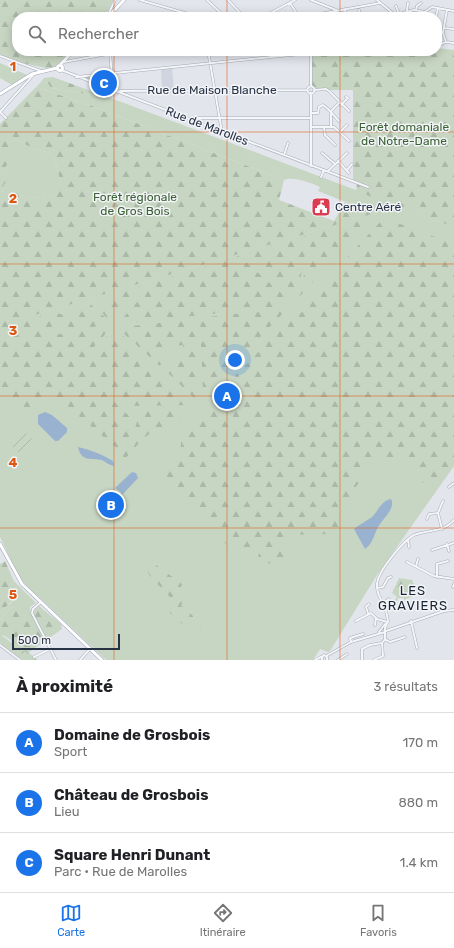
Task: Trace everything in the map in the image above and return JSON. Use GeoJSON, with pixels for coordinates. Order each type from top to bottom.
{"type":"FeatureCollection","features":[{"type":"Feature","properties":{"kind":"main road"},"geometry":{"type":"LineString","coordinates":[[111,12],[124,0]]}},
{"type":"Feature","properties":{"kind":"main road"},"geometry":{"type":"LineString","coordinates":[[0,93],[36,73],[62,67],[60,65],[68,56]]}},
{"type":"Feature","properties":{"kind":"main road"},"geometry":{"type":"LineString","coordinates":[[0,544],[20,582],[40,603],[101,660]]}},
{"type":"Feature","properties":{"kind":"main road"},"geometry":{"type":"LineString","coordinates":[[0,549],[16,579],[101,660]]}},
{"type":"Feature","properties":{"kind":"street"},"geometry":{"type":"LineString","coordinates":[[113,9],[115,0]]}},
{"type":"Feature","properties":{"kind":"street"},"geometry":{"type":"LineString","coordinates":[[140,0],[182,12]]}},
{"type":"Feature","properties":{"kind":"street"},"geometry":{"type":"LineString","coordinates":[[207,0],[220,12]]}},
{"type":"Feature","properties":{"kind":"street"},"geometry":{"type":"LineString","coordinates":[[228,0],[239,12]]}},
{"type":"Feature","properties":{"kind":"street"},"geometry":{"type":"LineString","coordinates":[[273,12],[295,0]]}},
{"type":"Feature","properties":{"kind":"street"},"geometry":{"type":"LineString","coordinates":[[311,0],[336,11]]}},
{"type":"Feature","properties":{"kind":"street"},"geometry":{"type":"LineString","coordinates":[[377,0],[393,12]]}},
{"type":"Feature","properties":{"kind":"street"},"geometry":{"type":"LineString","coordinates":[[330,12],[380,2]]}},
{"type":"Feature","properties":{"kind":"street"},"geometry":{"type":"LineString","coordinates":[[408,2],[407,12],[417,10],[426,11],[431,7],[454,11]]}},
{"type":"Feature","properties":{"kind":"street"},"geometry":{"type":"LineString","coordinates":[[290,3],[296,12]]}},
{"type":"Feature","properties":{"kind":"street"},"geometry":{"type":"LineString","coordinates":[[417,10],[417,6],[422,3]]}},
{"type":"Feature","properties":{"kind":"street"},"geometry":{"type":"LineString","coordinates":[[430,3],[431,7]]}},
{"type":"Feature","properties":{"kind":"street"},"geometry":{"type":"LineString","coordinates":[[437,12],[440,5]]}},
{"type":"Feature","properties":{"kind":"street"},"geometry":{"type":"LineString","coordinates":[[396,6],[397,12]]}},
{"type":"Feature","properties":{"kind":"street"},"geometry":{"type":"LineString","coordinates":[[446,42],[442,33],[448,7]]}},
{"type":"Feature","properties":{"kind":"street"},"geometry":{"type":"LineString","coordinates":[[444,28],[454,29]]}},
{"type":"Feature","properties":{"kind":"street"},"geometry":{"type":"LineString","coordinates":[[442,44],[446,42],[454,43]]}},
{"type":"Feature","properties":{"kind":"street"},"geometry":{"type":"LineString","coordinates":[[0,56],[36,68],[42,72]]}},
{"type":"Feature","properties":{"kind":"street"},"geometry":{"type":"LineString","coordinates":[[63,61],[89,56]]}},
{"type":"Feature","properties":{"kind":"street"},"geometry":{"type":"LineString","coordinates":[[110,56],[113,91]]}},
{"type":"Feature","properties":{"kind":"street"},"geometry":{"type":"LineString","coordinates":[[209,56],[222,132]]}},
{"type":"Feature","properties":{"kind":"street"},"geometry":{"type":"LineString","coordinates":[[76,77],[274,56]]}},
{"type":"Feature","properties":{"kind":"street"},"geometry":{"type":"LineString","coordinates":[[311,56],[311,86],[314,90]]}},
{"type":"Feature","properties":{"kind":"street"},"geometry":{"type":"LineString","coordinates":[[6,118],[0,112],[36,73],[36,68]]}},
{"type":"Feature","properties":{"kind":"street","name":"Rue de Marolles"},"geometry":{"type":"LineString","coordinates":[[57,69],[368,187]]}},
{"type":"Feature","properties":{"kind":"street"},"geometry":{"type":"LineString","coordinates":[[311,86],[307,90],[311,93]]}},
{"type":"Feature","properties":{"kind":"street"},"geometry":{"type":"LineString","coordinates":[[311,166],[311,93],[314,90],[326,89],[349,111]]}},
{"type":"Feature","properties":{"kind":"street","name":"Rue de Maison Blanche"},"geometry":{"type":"LineString","coordinates":[[117,92],[307,90]]}},
{"type":"Feature","properties":{"kind":"street"},"geometry":{"type":"LineString","coordinates":[[331,112],[348,98],[346,97]]}},
{"type":"Feature","properties":{"kind":"street"},"geometry":{"type":"LineString","coordinates":[[311,113],[318,113],[320,106],[326,107],[339,121]]}},
{"type":"Feature","properties":{"kind":"street"},"geometry":{"type":"LineString","coordinates":[[331,112],[331,127]]}},
{"type":"Feature","properties":{"kind":"street"},"geometry":{"type":"LineString","coordinates":[[191,120],[192,118],[311,118]]}},
{"type":"Feature","properties":{"kind":"street"},"geometry":{"type":"LineString","coordinates":[[331,121],[335,118]]}},
{"type":"Feature","properties":{"kind":"street"},"geometry":{"type":"LineString","coordinates":[[340,132],[347,125]]}},
{"type":"Feature","properties":{"kind":"street"},"geometry":{"type":"LineString","coordinates":[[311,127],[334,127],[349,142]]}},
{"type":"Feature","properties":{"kind":"street"},"geometry":{"type":"LineString","coordinates":[[324,127],[324,135],[335,145]]}},
{"type":"Feature","properties":{"kind":"street"},"geometry":{"type":"LineString","coordinates":[[284,155],[288,143]]}},
{"type":"Feature","properties":{"kind":"street"},"geometry":{"type":"LineString","coordinates":[[328,171],[347,152]]}},
{"type":"Feature","properties":{"kind":"street"},"geometry":{"type":"LineString","coordinates":[[322,153],[335,164]]}},
{"type":"Feature","properties":{"kind":"street"},"geometry":{"type":"LineString","coordinates":[[338,161],[349,173]]}},
{"type":"Feature","properties":{"kind":"street"},"geometry":{"type":"LineString","coordinates":[[346,170],[352,164]]}},
{"type":"Feature","properties":{"kind":"street"},"geometry":{"type":"LineString","coordinates":[[321,177],[324,170]]}},
{"type":"Feature","properties":{"kind":"street"},"geometry":{"type":"LineString","coordinates":[[449,487],[454,484]]}},
{"type":"Feature","properties":{"kind":"street"},"geometry":{"type":"LineString","coordinates":[[442,529],[438,512],[443,501]]}},
{"type":"Feature","properties":{"kind":"street"},"geometry":{"type":"LineString","coordinates":[[427,519],[429,514],[438,512]]}},
{"type":"Feature","properties":{"kind":"street"},"geometry":{"type":"LineString","coordinates":[[386,639],[385,630],[388,619],[384,603],[377,588],[378,579],[394,555],[408,539],[423,532],[442,529],[454,520]]}},
{"type":"Feature","properties":{"kind":"street"},"geometry":{"type":"LineString","coordinates":[[408,539],[409,547]]}},
{"type":"Feature","properties":{"kind":"street"},"geometry":{"type":"LineString","coordinates":[[432,550],[454,543]]}},
{"type":"Feature","properties":{"kind":"street"},"geometry":{"type":"LineString","coordinates":[[447,544],[449,551]]}},
{"type":"Feature","properties":{"kind":"street"},"geometry":{"type":"LineString","coordinates":[[416,566],[418,559]]}},
{"type":"Feature","properties":{"kind":"street"},"geometry":{"type":"LineString","coordinates":[[436,577],[437,564],[448,561]]}},
{"type":"Feature","properties":{"kind":"street"},"geometry":{"type":"LineString","coordinates":[[407,562],[436,577],[454,579]]}},
{"type":"Feature","properties":{"kind":"street"},"geometry":{"type":"LineString","coordinates":[[377,588],[383,587],[388,578],[392,577]]}},
{"type":"Feature","properties":{"kind":"street"},"geometry":{"type":"LineString","coordinates":[[384,603],[389,600]]}},
{"type":"Feature","properties":{"kind":"street"},"geometry":{"type":"LineString","coordinates":[[40,603],[32,612],[56,660]]}},
{"type":"Feature","properties":{"kind":"street"},"geometry":{"type":"LineString","coordinates":[[368,613],[366,607],[369,604]]}},
{"type":"Feature","properties":{"kind":"street"},"geometry":{"type":"LineString","coordinates":[[316,660],[327,658],[351,642],[411,621],[454,610]]}},
{"type":"Feature","properties":{"kind":"street"},"geometry":{"type":"LineString","coordinates":[[356,621],[368,613],[373,613],[376,618],[387,622]]}},
{"type":"Feature","properties":{"kind":"street"},"geometry":{"type":"LineString","coordinates":[[375,624],[376,618]]}},
{"type":"Feature","properties":{"kind":"street"},"geometry":{"type":"LineString","coordinates":[[411,621],[417,648]]}},
{"type":"Feature","properties":{"kind":"street"},"geometry":{"type":"LineString","coordinates":[[351,642],[350,638],[363,634]]}},
{"type":"Feature","properties":{"kind":"street"},"geometry":{"type":"LineString","coordinates":[[386,639],[390,642],[405,637]]}},
{"type":"Feature","properties":{"kind":"street"},"geometry":{"type":"LineString","coordinates":[[362,660],[362,649],[370,644],[382,643],[386,639]]}},
{"type":"Feature","properties":{"kind":"street"},"geometry":{"type":"LineString","coordinates":[[374,660],[383,656],[382,643]]}},
{"type":"Feature","properties":{"kind":"street"},"geometry":{"type":"LineString","coordinates":[[0,645],[20,660]]}},
{"type":"Feature","properties":{"kind":"street"},"geometry":{"type":"LineString","coordinates":[[34,656],[50,649]]}},
{"type":"Feature","properties":{"kind":"street"},"geometry":{"type":"LineString","coordinates":[[80,660],[89,650]]}},
{"type":"Feature","properties":{"kind":"street"},"geometry":{"type":"LineString","coordinates":[[338,660],[347,654]]}},
{"type":"Feature","properties":{"kind":"shaded area"},"geometry":{"type":"Polygon","coordinates":[[[172,68],[174,89],[162,90],[161,69],[172,68]]]}},
{"type":"Feature","properties":{"kind":"green space"},"geometry":{"type":"Polygon","coordinates":[[[0,0],[113,0],[107,12],[12,12],[12,56],[66,56],[54,68],[49,69],[11,60],[0,54],[0,0]]]}},
{"type":"Feature","properties":{"kind":"green space","name":"Forêt domaniale de Notre-Dame"},"geometry":{"type":"Polygon","coordinates":[[[442,49],[454,50],[454,227],[356,191],[357,183],[353,180],[353,90],[317,90],[311,86],[311,56],[442,56],[442,49]]]}},
{"type":"Feature","properties":{"kind":"green space"},"geometry":{"type":"Polygon","coordinates":[[[0,63],[27,75],[12,85],[0,78],[0,63]]]}},
{"type":"Feature","properties":{"kind":"green space"},"geometry":{"type":"Polygon","coordinates":[[[101,74],[111,74],[111,89],[80,76],[96,75],[96,78],[100,79],[101,74]]]}},
{"type":"Feature","properties":{"kind":"green space"},"geometry":{"type":"Polygon","coordinates":[[[53,77],[99,94],[98,96],[51,88],[48,83],[41,82],[44,78],[53,77]]]}},
{"type":"Feature","properties":{"kind":"green space"},"geometry":{"type":"Polygon","coordinates":[[[41,82],[49,83],[51,88],[98,96],[100,94],[454,227],[454,466],[377,575],[330,651],[328,652],[320,649],[318,653],[316,652],[317,654],[313,660],[106,660],[20,579],[0,537],[0,325],[374,213],[318,191],[320,187],[302,180],[284,180],[92,106],[36,87],[41,82]]]}},
{"type":"Feature","properties":{"kind":"green space","name":"Forêt régionale de Gros Bois"},"geometry":{"type":"Polygon","coordinates":[[[36,87],[92,106],[284,180],[279,200],[334,221],[345,202],[375,213],[28,317],[134,421],[129,442],[124,450],[119,450],[54,395],[50,396],[31,416],[0,385],[0,124],[36,87]],[[14,139],[15,143],[13,152],[1,173],[6,182],[2,188],[3,193],[21,193],[24,199],[54,195],[53,191],[61,184],[53,154],[35,149],[14,139]]]}},
{"type":"Feature","properties":{"kind":"green space"},"geometry":{"type":"Polygon","coordinates":[[[14,139],[35,149],[53,154],[61,184],[55,195],[24,199],[21,193],[3,193],[2,188],[5,184],[1,173],[12,152],[14,139]]]}},
{"type":"Feature","properties":{"kind":"green space"},"geometry":{"type":"Polygon","coordinates":[[[378,214],[380,216],[369,222],[299,297],[313,234],[374,217],[378,214]]]}},
{"type":"Feature","properties":{"kind":"green space"},"geometry":{"type":"Polygon","coordinates":[[[384,218],[454,244],[454,462],[438,485],[421,482],[426,471],[418,467],[420,464],[418,461],[375,461],[347,499],[344,512],[339,512],[337,524],[345,525],[331,534],[284,535],[285,540],[280,543],[285,548],[282,552],[284,556],[281,560],[289,568],[283,574],[277,567],[258,558],[260,548],[253,547],[251,556],[237,545],[228,546],[204,518],[198,507],[174,491],[159,477],[176,458],[179,452],[181,441],[179,434],[196,416],[206,415],[210,408],[209,403],[292,317],[304,311],[306,301],[384,218]]]}},
{"type":"Feature","properties":{"kind":"green space"},"geometry":{"type":"Polygon","coordinates":[[[309,235],[297,295],[289,298],[244,255],[309,235]]]}},
{"type":"Feature","properties":{"kind":"green space"},"geometry":{"type":"Polygon","coordinates":[[[239,256],[288,299],[284,306],[128,323],[123,318],[155,282],[239,256]]]}},
{"type":"Feature","properties":{"kind":"green space"},"geometry":{"type":"Polygon","coordinates":[[[151,283],[123,315],[120,312],[117,321],[109,316],[109,319],[107,322],[108,325],[76,329],[67,327],[62,330],[48,331],[35,320],[35,318],[55,312],[66,316],[74,306],[88,302],[108,320],[96,304],[97,300],[151,283]]]}},
{"type":"Feature","properties":{"kind":"green space"},"geometry":{"type":"Polygon","coordinates":[[[286,308],[286,310],[207,392],[203,392],[200,318],[286,308]]]}},
{"type":"Feature","properties":{"kind":"green space"},"geometry":{"type":"Polygon","coordinates":[[[196,319],[198,396],[194,398],[162,367],[182,356],[183,345],[164,347],[160,359],[163,361],[160,366],[121,331],[123,327],[196,319]]]}},
{"type":"Feature","properties":{"kind":"green space"},"geometry":{"type":"Polygon","coordinates":[[[109,328],[103,337],[80,362],[51,335],[109,328]]]}},
{"type":"Feature","properties":{"kind":"green space"},"geometry":{"type":"Polygon","coordinates":[[[112,330],[119,332],[185,395],[191,401],[189,405],[126,406],[86,368],[89,357],[112,330]]]}},
{"type":"Feature","properties":{"kind":"green space"},"geometry":{"type":"Polygon","coordinates":[[[190,408],[191,411],[174,429],[167,427],[160,428],[146,436],[125,459],[121,454],[130,443],[138,419],[128,409],[190,408]]]}},
{"type":"Feature","properties":{"kind":"green space"},"geometry":{"type":"Polygon","coordinates":[[[25,432],[35,442],[22,456],[12,446],[25,432]]]}},
{"type":"Feature","properties":{"kind":"green space"},"geometry":{"type":"Polygon","coordinates":[[[148,559],[182,584],[180,592],[174,600],[172,600],[148,573],[148,559]]]}},
{"type":"Feature","properties":{"kind":"green space"},"geometry":{"type":"Polygon","coordinates":[[[5,561],[14,581],[10,591],[12,601],[0,613],[0,564],[5,561]]]}},
{"type":"Feature","properties":{"kind":"green space"},"geometry":{"type":"Polygon","coordinates":[[[399,578],[412,580],[415,586],[422,586],[423,592],[404,600],[404,598],[398,598],[396,604],[394,601],[397,597],[392,593],[399,578]]]}},
{"type":"Feature","properties":{"kind":"green space"},"geometry":{"type":"Polygon","coordinates":[[[14,581],[36,603],[30,607],[30,613],[27,617],[22,611],[12,607],[0,620],[0,613],[12,602],[10,591],[14,581]]]}},
{"type":"Feature","properties":{"kind":"green space"},"geometry":{"type":"Polygon","coordinates":[[[184,598],[181,606],[184,607],[189,603],[185,608],[201,627],[210,631],[211,636],[199,635],[170,613],[169,610],[172,606],[184,598]]]}},
{"type":"Feature","properties":{"kind":"green space"},"geometry":{"type":"Polygon","coordinates":[[[39,606],[61,624],[62,629],[28,653],[22,647],[12,643],[11,640],[3,635],[0,636],[0,620],[12,607],[26,611],[27,616],[28,609],[34,611],[39,606]]]}},
{"type":"Feature","properties":{"kind":"green space"},"geometry":{"type":"Polygon","coordinates":[[[0,634],[12,643],[15,642],[38,660],[23,660],[0,643],[0,634]]]}},
{"type":"Feature","properties":{"kind":"water"},"geometry":{"type":"Polygon","coordinates":[[[45,412],[52,415],[67,428],[67,432],[58,441],[55,441],[38,424],[38,415],[45,412]]]}},
{"type":"Feature","properties":{"kind":"water"},"geometry":{"type":"Polygon","coordinates":[[[78,447],[96,452],[113,461],[114,466],[102,460],[84,457],[79,452],[78,447]]]}},
{"type":"Feature","properties":{"kind":"water"},"geometry":{"type":"Polygon","coordinates":[[[132,472],[136,473],[138,478],[122,495],[121,492],[115,488],[132,472]]]}},
{"type":"Feature","properties":{"kind":"water"},"geometry":{"type":"Polygon","coordinates":[[[391,499],[391,509],[378,527],[372,541],[365,549],[354,529],[372,517],[385,501],[391,499]]]}},
{"type":"Feature","properties":{"kind":"place","name":"Square Henri Dunant"},"geometry":{"type":"Point","coordinates":[104,83]}},
{"type":"Feature","properties":{"kind":"place","name":"Centre Aéré"},"geometry":{"type":"Point","coordinates":[321,207]}},
{"type":"Feature","properties":{"kind":"place","name":"Domaine de Grosbois"},"geometry":{"type":"Point","coordinates":[227,396]}},
{"type":"Feature","properties":{"kind":"place","name":"Château de Grosbois"},"geometry":{"type":"Point","coordinates":[111,505]}},
{"type":"Feature","properties":{"kind":"district","name":"LES GRAVIERS"},"geometry":{"type":"Point","coordinates":[413,598]}}]}
